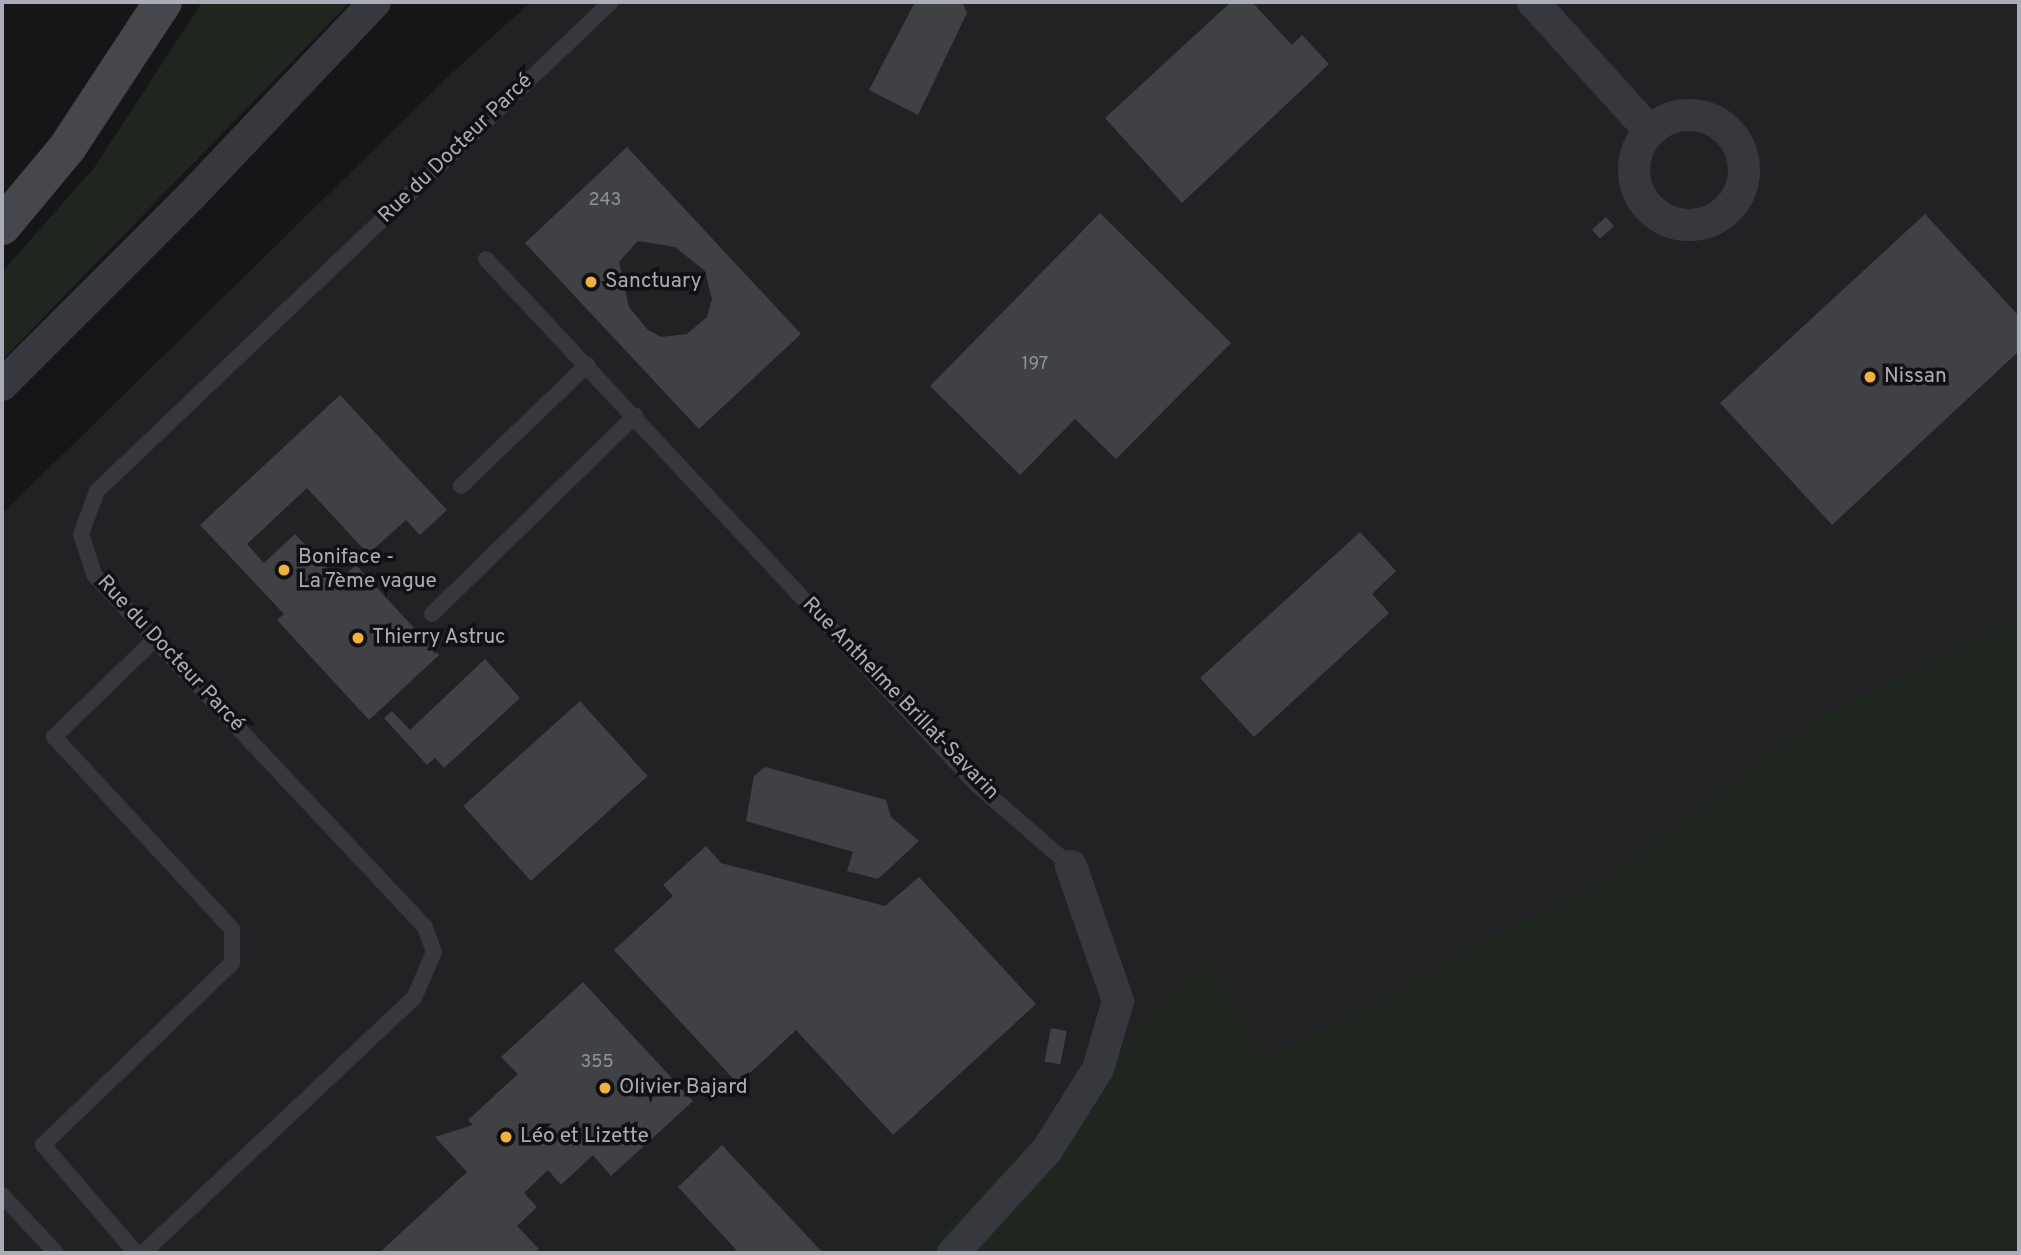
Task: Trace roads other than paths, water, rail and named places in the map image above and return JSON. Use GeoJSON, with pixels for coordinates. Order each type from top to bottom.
{"type":"FeatureCollection","features":[{"type":"Feature","properties":{"kind":"street"},"geometry":{"type":"LineString","coordinates":[[2,226],[67,148],[163,2]]}},
{"type":"Feature","properties":{"kind":"street"},"geometry":{"type":"LineString","coordinates":[[2,385],[192,195],[375,2]]}},
{"type":"Feature","properties":{"kind":"street"},"geometry":{"type":"LineString","coordinates":[[1533,2],[1650,131]]}},
{"type":"Feature","properties":{"kind":"street","name":"Rue Anthelme Brillat-Savarin"},"geometry":{"type":"LineString","coordinates":[[953,1253],[1047,1150],[1098,1069],[1118,1001],[1071,866]]}},
{"type":"Feature","properties":{"kind":"lane","name":"Rue du Docteur Parcé"},"geometry":{"type":"LineString","coordinates":[[143,1253],[414,998],[434,952],[425,927],[94,574],[81,534],[97,491],[611,2]]}},
{"type":"Feature","properties":{"kind":"lane","name":"Rue Anthelme Brillat-Savarin"},"geometry":{"type":"LineString","coordinates":[[486,259],[977,785],[1071,866]]}},
{"type":"Feature","properties":{"kind":"lane"},"geometry":{"type":"LineString","coordinates":[[461,486],[587,365]]}},
{"type":"Feature","properties":{"kind":"lane"},"geometry":{"type":"LineString","coordinates":[[432,614],[635,416]]}},
{"type":"Feature","properties":{"kind":"lane"},"geometry":{"type":"LineString","coordinates":[[136,1253],[43,1146],[232,963],[232,929],[54,737],[155,639]]}},
{"type":"Feature","properties":{"kind":"lane"},"geometry":{"type":"LineString","coordinates":[[2,1195],[56,1253]]}},
{"type":"Feature","properties":{"kind":"place","name":"Sanctuary"},"geometry":{"type":"Point","coordinates":[591,282]}},
{"type":"Feature","properties":{"kind":"place","name":"Nissan"},"geometry":{"type":"Point","coordinates":[1870,377]}},
{"type":"Feature","properties":{"kind":"place","name":"Boniface - La 7ème vague"},"geometry":{"type":"Point","coordinates":[284,570]}},
{"type":"Feature","properties":{"kind":"place","name":"Thierry Astruc"},"geometry":{"type":"Point","coordinates":[358,638]}},
{"type":"Feature","properties":{"kind":"place","name":"Olivier Bajard"},"geometry":{"type":"Point","coordinates":[605,1088]}},
{"type":"Feature","properties":{"kind":"place","name":"Léo et Lizette"},"geometry":{"type":"Point","coordinates":[506,1137]}}]}
